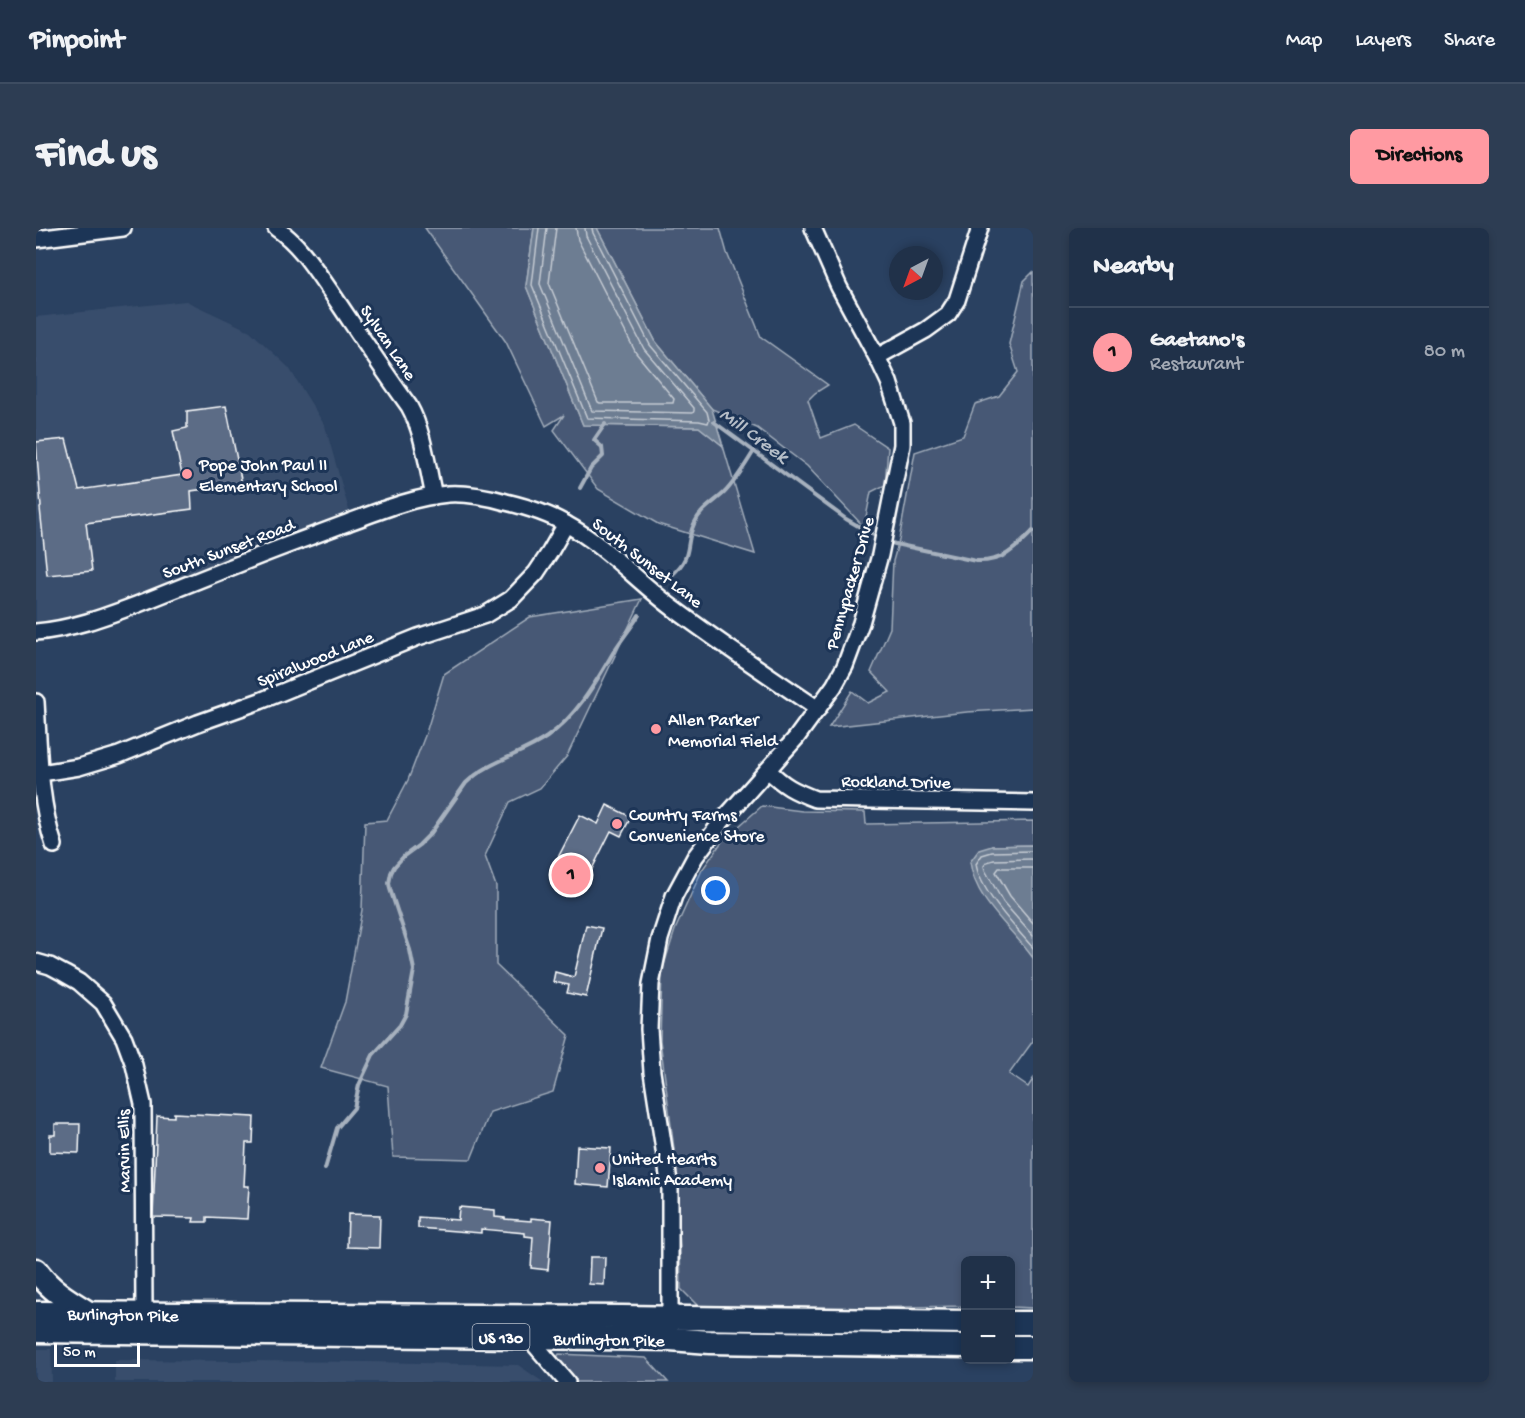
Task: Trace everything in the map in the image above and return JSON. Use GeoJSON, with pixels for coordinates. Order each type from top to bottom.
{"type":"FeatureCollection","features":[{"type":"Feature","properties":{"kind":"highway"},"geometry":{"type":"LineString","coordinates":[[36,1270],[57,1293],[89,1313]]}},
{"type":"Feature","properties":{"kind":"highway","name":"Burlington Pike"},"geometry":{"type":"LineString","coordinates":[[36,1313],[670,1329],[710,1342],[961,1346]]}},
{"type":"Feature","properties":{"kind":"highway","name":"Burlington Pike"},"geometry":{"type":"LineString","coordinates":[[36,1331],[529,1338],[670,1329],[961,1322]]}},
{"type":"Feature","properties":{"kind":"highway"},"geometry":{"type":"LineString","coordinates":[[1015,1323],[1033,1323]]}},
{"type":"Feature","properties":{"kind":"highway"},"geometry":{"type":"LineString","coordinates":[[1015,1347],[1033,1347]]}},
{"type":"Feature","properties":{"kind":"street"},"geometry":{"type":"LineString","coordinates":[[36,240],[123,228]]}},
{"type":"Feature","properties":{"kind":"street","name":"Sylvan Lane"},"geometry":{"type":"LineString","coordinates":[[276,228],[284,233],[315,268],[409,406],[422,438],[434,496]]}},
{"type":"Feature","properties":{"kind":"street","name":"Pennypacker Drive"},"geometry":{"type":"LineString","coordinates":[[670,1329],[670,1188],[650,1051],[649,1006],[660,939],[674,897],[695,857],[722,821],[796,738],[834,686],[845,666],[861,623],[880,555],[902,444],[902,423],[889,382],[839,287],[813,228]]}},
{"type":"Feature","properties":{"kind":"street"},"geometry":{"type":"LineString","coordinates":[[877,357],[926,330],[948,314],[957,300],[980,228]]}},
{"type":"Feature","properties":{"kind":"street","name":"South Sunset Lane"},"geometry":{"type":"LineString","coordinates":[[434,496],[450,494],[498,500],[532,509],[566,524],[598,546],[701,629],[818,709]]}},
{"type":"Feature","properties":{"kind":"street","name":"South Sunset Road"},"geometry":{"type":"LineString","coordinates":[[36,632],[63,628],[100,618],[370,514],[434,496]]}},
{"type":"Feature","properties":{"kind":"street","name":"Spiralwood Lane"},"geometry":{"type":"LineString","coordinates":[[41,773],[79,767],[119,755],[426,634],[485,615],[512,599],[531,578],[544,562],[566,524]]}},
{"type":"Feature","properties":{"kind":"street"},"geometry":{"type":"LineString","coordinates":[[36,702],[41,773],[54,845]]}},
{"type":"Feature","properties":{"kind":"street","name":"Rockland Drive"},"geometry":{"type":"LineString","coordinates":[[768,770],[781,783],[816,799],[1033,802]]}},
{"type":"Feature","properties":{"kind":"street","name":"Marvin Ellis"},"geometry":{"type":"LineString","coordinates":[[36,962],[50,966],[79,982],[103,1003],[124,1038],[134,1065],[143,1104],[144,1314]]}},
{"type":"Feature","properties":{"kind":"street"},"geometry":{"type":"LineString","coordinates":[[529,1338],[567,1382]]}},
{"type":"Feature","properties":{"kind":"shaded area"},"geometry":{"type":"Polygon","coordinates":[[[425,228],[534,228],[526,286],[583,425],[699,427],[723,446],[755,554],[658,524],[598,489],[554,430],[564,415],[546,426],[506,342],[425,228]]]}},
{"type":"Feature","properties":{"kind":"shaded area"},"geometry":{"type":"Polygon","coordinates":[[[597,228],[720,228],[727,253],[761,337],[828,385],[808,400],[821,438],[854,425],[888,448],[885,485],[871,492],[864,527],[807,466],[757,428],[712,409],[656,342],[597,228]]]}},
{"type":"Feature","properties":{"kind":"shaded area"},"geometry":{"type":"Polygon","coordinates":[[[1033,272],[1033,708],[967,712],[829,727],[852,691],[868,703],[890,692],[871,672],[890,628],[893,561],[915,452],[963,436],[975,404],[999,396],[1018,372],[1009,344],[1024,281],[1033,272]]]}},
{"type":"Feature","properties":{"kind":"shaded area","name":"Pope John Paul II Elementary School"},"geometry":{"type":"Polygon","coordinates":[[[186,301],[250,331],[289,368],[325,426],[352,521],[119,611],[36,632],[36,317],[186,301]]]}},
{"type":"Feature","properties":{"kind":"shaded area"},"geometry":{"type":"Polygon","coordinates":[[[642,599],[567,756],[540,788],[510,802],[485,856],[496,886],[496,965],[569,1035],[553,1092],[490,1112],[471,1159],[393,1157],[388,1086],[321,1068],[345,1002],[362,910],[365,822],[387,820],[408,780],[426,733],[444,674],[530,617],[642,599]]]}},
{"type":"Feature","properties":{"kind":"shaded area"},"geometry":{"type":"Polygon","coordinates":[[[762,806],[802,811],[865,812],[866,824],[1033,821],[1033,845],[992,846],[1033,958],[1033,1041],[1009,1074],[1028,1087],[1033,1079],[1033,1308],[1015,1307],[1015,1256],[961,1256],[961,1306],[737,1310],[698,1306],[681,1289],[674,1149],[660,1040],[662,971],[675,930],[702,870],[723,840],[762,806]]]}},
{"type":"Feature","properties":{"kind":"shaded area"},"geometry":{"type":"Polygon","coordinates":[[[36,1349],[51,1349],[52,1382],[36,1382],[36,1349]]]}},
{"type":"Feature","properties":{"kind":"shaded area"},"geometry":{"type":"Polygon","coordinates":[[[559,1354],[646,1358],[668,1382],[576,1382],[556,1359],[559,1354]]]}},
{"type":"Feature","properties":{"kind":"shaded area"},"geometry":{"type":"Polygon","coordinates":[[[115,1360],[518,1365],[543,1382],[115,1382],[115,1360]]]}},
{"type":"Feature","properties":{"kind":"water"},"geometry":{"type":"Polygon","coordinates":[[[534,228],[597,228],[656,342],[712,409],[723,446],[699,427],[583,425],[526,286],[534,228]]]}},
{"type":"Feature","properties":{"kind":"water"},"geometry":{"type":"Polygon","coordinates":[[[1033,845],[1033,958],[986,901],[973,876],[970,862],[979,850],[992,846],[1033,845]]]}},
{"type":"Feature","properties":{"kind":"building"},"geometry":{"type":"Polygon","coordinates":[[[226,406],[242,484],[191,491],[192,509],[86,523],[92,571],[47,575],[36,442],[66,439],[79,490],[182,475],[173,431],[187,428],[187,411],[226,406]]]}},
{"type":"Feature","properties":{"kind":"building"},"geometry":{"type":"Polygon","coordinates":[[[607,805],[631,817],[621,836],[611,831],[582,889],[550,873],[580,815],[598,824],[607,805]]]}},
{"type":"Feature","properties":{"kind":"building"},"geometry":{"type":"Polygon","coordinates":[[[586,925],[602,928],[586,997],[567,993],[569,985],[553,982],[555,972],[574,977],[586,925]]]}},
{"type":"Feature","properties":{"kind":"building"},"geometry":{"type":"Polygon","coordinates":[[[174,1113],[254,1117],[253,1143],[246,1143],[244,1186],[249,1186],[247,1219],[207,1217],[207,1222],[193,1222],[194,1218],[153,1217],[157,1116],[174,1117],[174,1113]]]}},
{"type":"Feature","properties":{"kind":"building"},"geometry":{"type":"Polygon","coordinates":[[[55,1124],[80,1124],[79,1153],[50,1152],[50,1135],[55,1135],[55,1124]]]}},
{"type":"Feature","properties":{"kind":"building"},"geometry":{"type":"Polygon","coordinates":[[[577,1146],[611,1148],[608,1187],[575,1184],[577,1146]]]}},
{"type":"Feature","properties":{"kind":"building"},"geometry":{"type":"Polygon","coordinates":[[[459,1207],[495,1210],[495,1217],[505,1219],[552,1220],[548,1270],[531,1268],[533,1237],[525,1236],[525,1233],[481,1229],[481,1233],[418,1228],[418,1217],[458,1220],[459,1207]]]}},
{"type":"Feature","properties":{"kind":"building"},"geometry":{"type":"Polygon","coordinates":[[[348,1214],[380,1215],[379,1248],[347,1247],[348,1214]]]}},
{"type":"Feature","properties":{"kind":"building"},"geometry":{"type":"Polygon","coordinates":[[[590,1257],[605,1257],[604,1285],[589,1284],[590,1257]]]}},
{"type":"Feature","properties":{"kind":"waterway","name":"Mill Creek"},"geometry":{"type":"LineString","coordinates":[[714,422],[846,519],[879,538]]}},
{"type":"Feature","properties":{"kind":"waterway"},"geometry":{"type":"LineString","coordinates":[[580,488],[591,468],[603,456],[602,447],[594,440],[605,424]]}},
{"type":"Feature","properties":{"kind":"waterway"},"geometry":{"type":"LineString","coordinates":[[672,575],[686,556],[691,532],[697,519],[724,493],[754,451]]}},
{"type":"Feature","properties":{"kind":"waterway","name":"Mill Creek"},"geometry":{"type":"LineString","coordinates":[[886,541],[985,561],[1008,553],[1033,531]]}},
{"type":"Feature","properties":{"kind":"waterway"},"geometry":{"type":"LineString","coordinates":[[325,1169],[337,1128],[354,1108],[359,1085],[373,1055],[400,1025],[406,1014],[414,970],[410,950],[390,889],[389,883],[394,867],[431,833],[466,783],[475,775],[547,737],[575,711],[639,615]]}},
{"type":"Feature","properties":{"kind":"place","name":"Pope John Paul II Elementary School"},"geometry":{"type":"Point","coordinates":[187,474]}},
{"type":"Feature","properties":{"kind":"place","name":"Allen Parker Memorial Field"},"geometry":{"type":"Point","coordinates":[656,729]}},
{"type":"Feature","properties":{"kind":"place","name":"Country Farms Convenience Store"},"geometry":{"type":"Point","coordinates":[617,824]}},
{"type":"Feature","properties":{"kind":"place","name":"Gaetano's"},"geometry":{"type":"Point","coordinates":[571,875]}},
{"type":"Feature","properties":{"kind":"place","name":"United Hearts Islamic Academy"},"geometry":{"type":"Point","coordinates":[600,1168]}}]}
